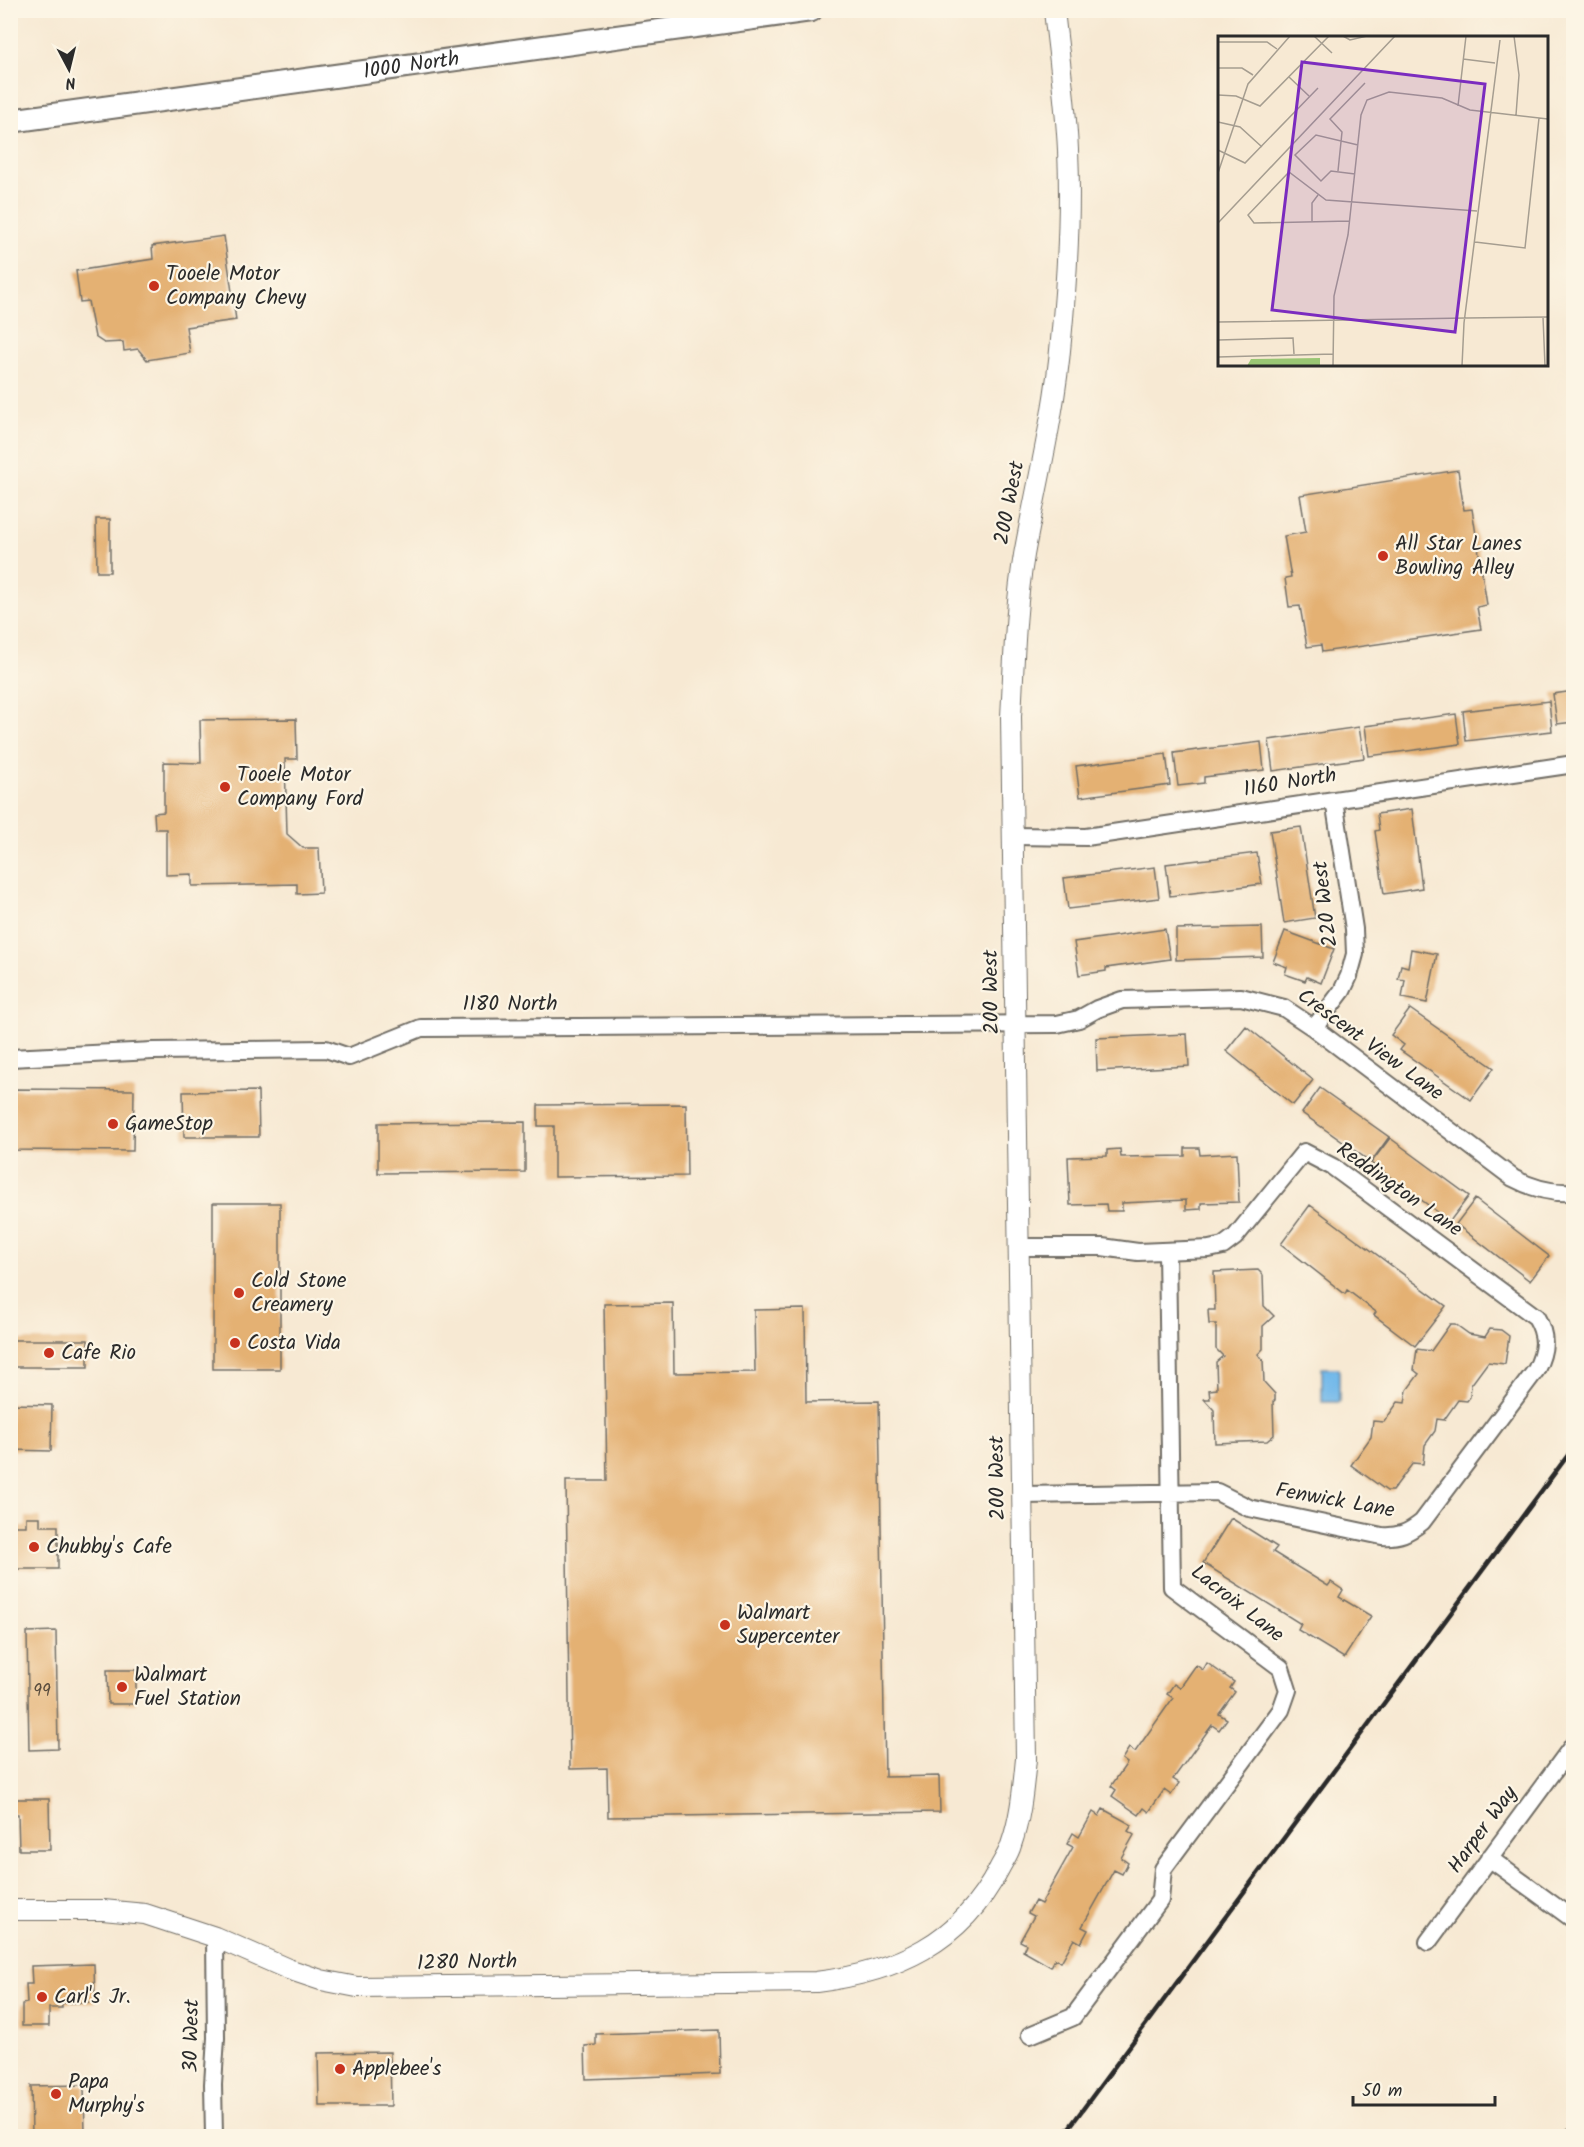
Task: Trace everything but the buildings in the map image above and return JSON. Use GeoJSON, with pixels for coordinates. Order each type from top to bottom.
{"type":"FeatureCollection","features":[{"type":"Feature","properties":{"kind":"main road","name":"1000 North"},"geometry":{"type":"LineString","coordinates":[[10,121],[811,10]]}},
{"type":"Feature","properties":{"kind":"street","name":"200 West"},"geometry":{"type":"LineString","coordinates":[[931,1945],[963,1921],[989,1888],[1011,1846],[1022,1803],[1026,1759],[1011,717],[1014,651],[1024,556],[1043,464],[1061,343],[1066,272],[1068,157],[1054,10]]}},
{"type":"Feature","properties":{"kind":"street","name":"1160 North"},"geometry":{"type":"LineString","coordinates":[[1013,836],[1086,837],[1574,764]]}},
{"type":"Feature","properties":{"kind":"street","name":"220 West"},"geometry":{"type":"LineString","coordinates":[[1314,1028],[1342,991],[1355,954],[1354,930],[1334,800]]}},
{"type":"Feature","properties":{"kind":"street","name":"Crescent View Lane"},"geometry":{"type":"LineString","coordinates":[[1016,1023],[1068,1022],[1122,1000],[1241,997],[1284,1008],[1314,1028],[1513,1178],[1539,1189],[1574,1192]]}},
{"type":"Feature","properties":{"kind":"street","name":"1180 North"},"geometry":{"type":"LineString","coordinates":[[10,1058],[153,1051],[326,1049],[349,1057],[421,1028],[1016,1023]]}},
{"type":"Feature","properties":{"kind":"street","name":"Reddington Lane"},"geometry":{"type":"LineString","coordinates":[[1018,1247],[1102,1247],[1137,1252],[1209,1249],[1223,1246],[1235,1237],[1304,1152],[1333,1167],[1536,1317],[1542,1328],[1546,1344]]}},
{"type":"Feature","properties":{"kind":"street","name":"Lacroix Lane"},"geometry":{"type":"LineString","coordinates":[[1030,2035],[1073,2017],[1160,1900],[1163,1869],[1281,1710],[1288,1690],[1281,1668],[1172,1587],[1167,1251]]}},
{"type":"Feature","properties":{"kind":"street","name":"Fenwick Lane"},"geometry":{"type":"LineString","coordinates":[[1022,1495],[1217,1492],[1249,1508],[1396,1537],[1409,1533],[1422,1522],[1536,1370],[1546,1344]]}},
{"type":"Feature","properties":{"kind":"street","name":"Harper Way"},"geometry":{"type":"LineString","coordinates":[[1428,1942],[1574,1744]]}},
{"type":"Feature","properties":{"kind":"street"},"geometry":{"type":"LineString","coordinates":[[1489,1858],[1574,1920]]}},
{"type":"Feature","properties":{"kind":"street","name":"1280 North"},"geometry":{"type":"LineString","coordinates":[[10,1910],[104,1910],[145,1914],[215,1937],[288,1969],[321,1980],[357,1987],[816,1982],[850,1978],[887,1967],[931,1945]]}},
{"type":"Feature","properties":{"kind":"street","name":"30 West"},"geometry":{"type":"LineString","coordinates":[[214,2136],[215,1937]]}},
{"type":"Feature","properties":{"kind":"water"},"geometry":{"type":"Polygon","coordinates":[[[1322,1368],[1339,1368],[1339,1402],[1322,1402],[1322,1368]]]}},
{"type":"Feature","properties":{"kind":"railway"},"geometry":{"type":"LineString","coordinates":[[1063,2136],[1574,1447]]}},
{"type":"Feature","properties":{"kind":"place","name":"Tooele Motor Company Chevy"},"geometry":{"type":"Point","coordinates":[154,286]}},
{"type":"Feature","properties":{"kind":"place","name":"All Star Lanes Bowling Alley"},"geometry":{"type":"Point","coordinates":[1383,556]}},
{"type":"Feature","properties":{"kind":"place","name":"Tooele Motor Company Ford"},"geometry":{"type":"Point","coordinates":[225,787]}},
{"type":"Feature","properties":{"kind":"place","name":"GameStop"},"geometry":{"type":"Point","coordinates":[113,1124]}},
{"type":"Feature","properties":{"kind":"place","name":"Cold Stone Creamery"},"geometry":{"type":"Point","coordinates":[239,1293]}},
{"type":"Feature","properties":{"kind":"place","name":"Costa Vida"},"geometry":{"type":"Point","coordinates":[235,1343]}},
{"type":"Feature","properties":{"kind":"place","name":"Cafe Rio"},"geometry":{"type":"Point","coordinates":[49,1353]}},
{"type":"Feature","properties":{"kind":"place","name":"Chubby's Cafe"},"geometry":{"type":"Point","coordinates":[34,1547]}},
{"type":"Feature","properties":{"kind":"place","name":"Walmart Supercenter"},"geometry":{"type":"Point","coordinates":[725,1625]}},
{"type":"Feature","properties":{"kind":"place","name":"Walmart Fuel Station"},"geometry":{"type":"Point","coordinates":[122,1687]}},
{"type":"Feature","properties":{"kind":"place","name":"Carl's Jr."},"geometry":{"type":"Point","coordinates":[42,1997]}},
{"type":"Feature","properties":{"kind":"place","name":"Applebee's"},"geometry":{"type":"Point","coordinates":[340,2069]}},
{"type":"Feature","properties":{"kind":"place","name":"Papa Murphy's"},"geometry":{"type":"Point","coordinates":[56,2094]}}]}
